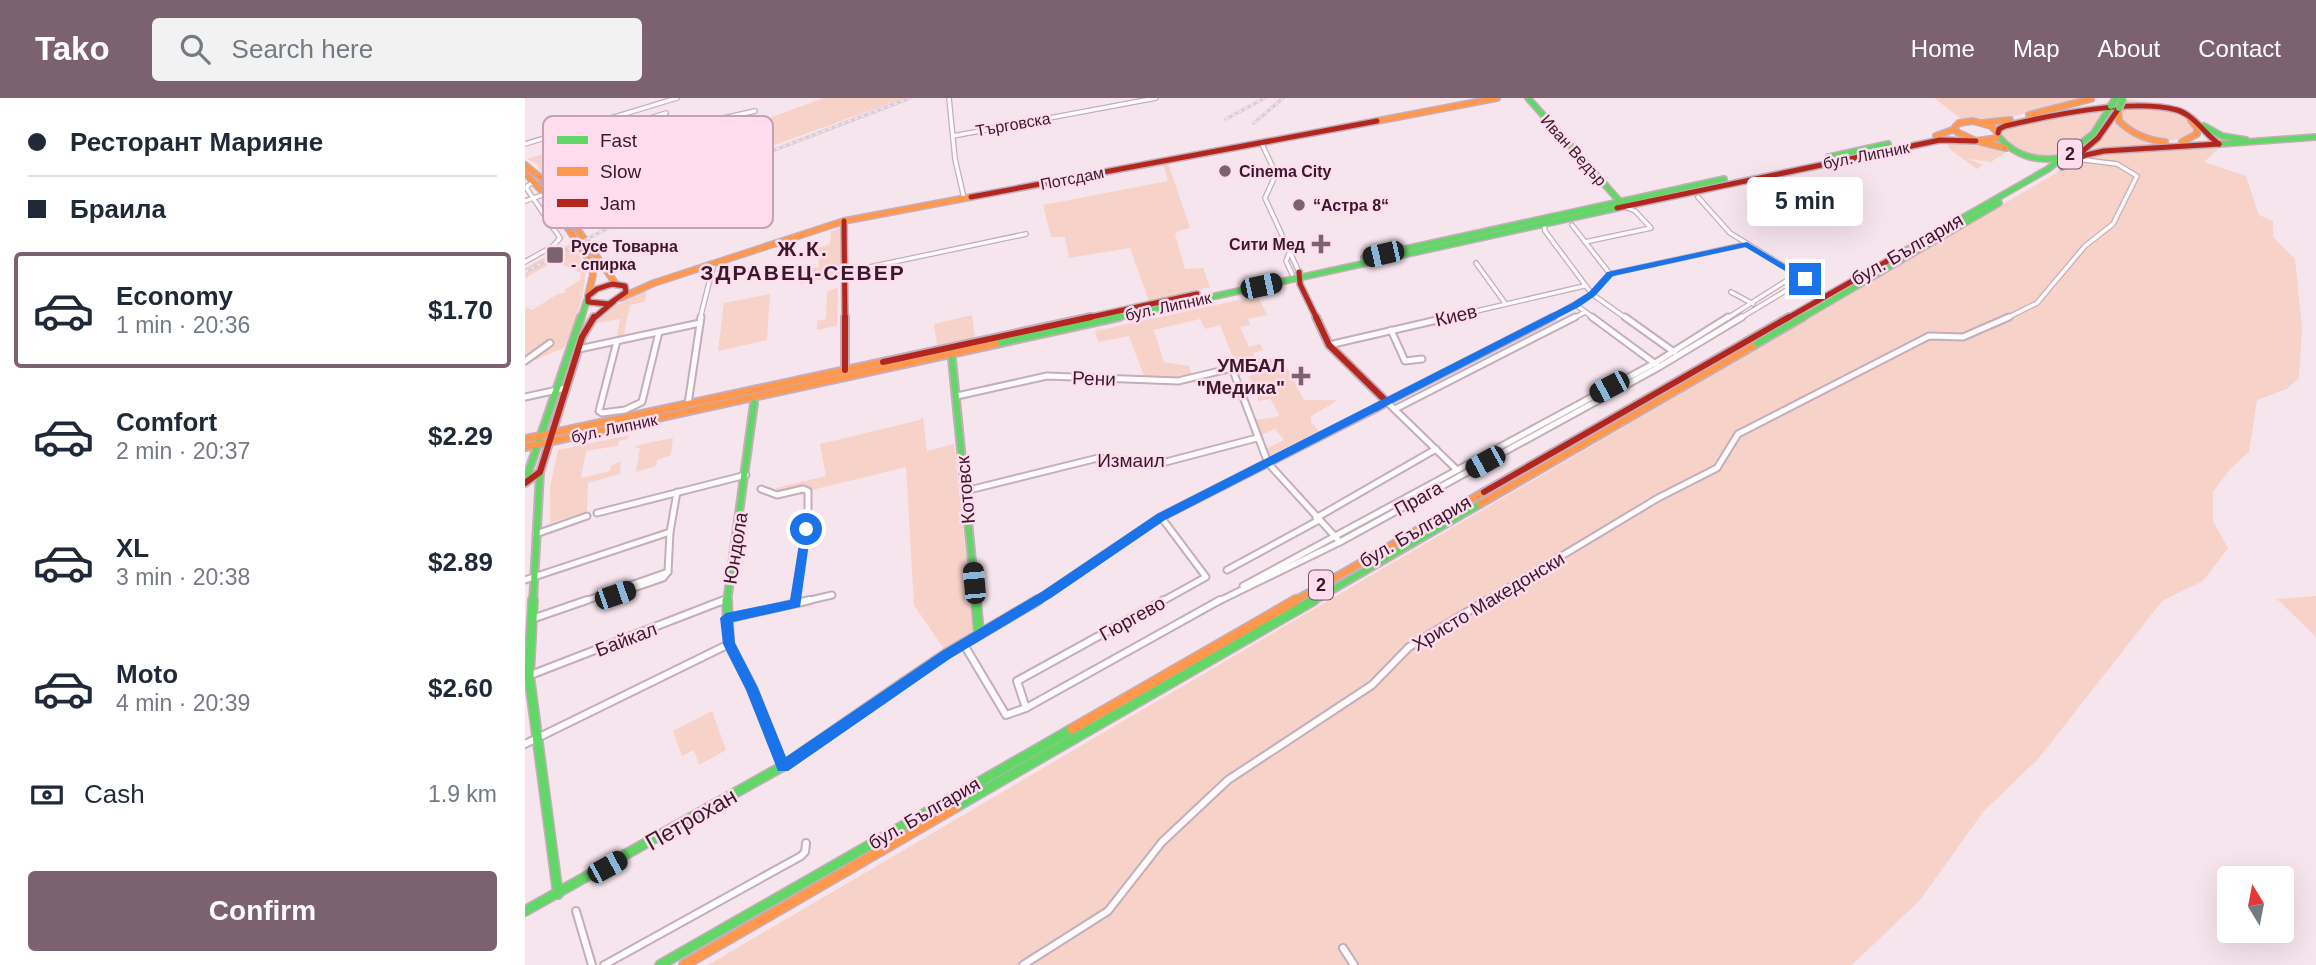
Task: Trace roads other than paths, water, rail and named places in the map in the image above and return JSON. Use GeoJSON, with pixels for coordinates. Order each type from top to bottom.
{"type":"FeatureCollection","features":[{"type":"Feature","properties":{"kind":"main road","name":"Потсдам"},"geometry":{"type":"LineString","coordinates":[[617,300],[654,283],[844,221],[1497,98]]}},
{"type":"Feature","properties":{"kind":"main road","name":"Иван Ведър"},"geometry":{"type":"LineString","coordinates":[[1528,98],[1623,205]]}},
{"type":"Feature","properties":{"kind":"main road"},"geometry":{"type":"LineString","coordinates":[[1982,123],[2000,122],[2098,98]]}},
{"type":"Feature","properties":{"kind":"main road","name":"бул. България"},"geometry":{"type":"LineString","coordinates":[[660,965],[2015,187],[2077,154],[2115,104],[2123,98]]}},
{"type":"Feature","properties":{"kind":"main road"},"geometry":{"type":"LineString","coordinates":[[2159,98],[2182,108],[2204,126],[2222,136],[2246,141]]}},
{"type":"Feature","properties":{"kind":"main road"},"geometry":{"type":"LineString","coordinates":[[1978,141],[1991,141],[1998,135],[1999,129],[2005,126],[2121,99],[2160,104],[2180,112],[2217,142]]}},
{"type":"Feature","properties":{"kind":"main road"},"geometry":{"type":"LineString","coordinates":[[2115,104],[2119,121],[2131,132],[2155,141],[2217,142],[2316,137]]}},
{"type":"Feature","properties":{"kind":"main road","name":"бул. България"},"geometry":{"type":"LineString","coordinates":[[684,965],[2061,167],[2098,138],[2115,104]]}},
{"type":"Feature","properties":{"kind":"main road"},"geometry":{"type":"LineString","coordinates":[[2181,142],[2197,134],[2198,130],[2192,120]]}},
{"type":"Feature","properties":{"kind":"main road","name":"бул. Липник"},"geometry":{"type":"LineString","coordinates":[[525,447],[546,439],[845,370],[1297,277],[1948,134],[1965,121],[1982,123]]}},
{"type":"Feature","properties":{"kind":"main road"},"geometry":{"type":"LineString","coordinates":[[1982,123],[2006,145],[2042,160],[2116,149],[2271,140]]}},
{"type":"Feature","properties":{"kind":"main road"},"geometry":{"type":"LineString","coordinates":[[2204,126],[2217,142]]}},
{"type":"Feature","properties":{"kind":"main road"},"geometry":{"type":"LineString","coordinates":[[1955,129],[1965,137],[2005,148],[2030,163],[2033,173],[2015,187]]}},
{"type":"Feature","properties":{"kind":"main road","name":"бул. Липник"},"geometry":{"type":"LineString","coordinates":[[1803,165],[1940,140],[1978,141]]}},
{"type":"Feature","properties":{"kind":"main road"},"geometry":{"type":"LineString","coordinates":[[2061,167],[2077,154]]}},
{"type":"Feature","properties":{"kind":"main road"},"geometry":{"type":"LineString","coordinates":[[525,165],[543,181]]}},
{"type":"Feature","properties":{"kind":"main road"},"geometry":{"type":"LineString","coordinates":[[525,173],[543,192]]}},
{"type":"Feature","properties":{"kind":"main road","name":"бул. Липник"},"geometry":{"type":"LineString","coordinates":[[1297,277],[1544,228],[1623,205]]}},
{"type":"Feature","properties":{"kind":"main road"},"geometry":{"type":"LineString","coordinates":[[844,221],[845,370]]}},
{"type":"Feature","properties":{"kind":"main road"},"geometry":{"type":"LineString","coordinates":[[558,894],[527,676],[532,620],[529,579],[536,534],[540,472],[546,439],[593,275],[592,264],[568,228]]}},
{"type":"Feature","properties":{"kind":"main road"},"geometry":{"type":"LineString","coordinates":[[561,389],[582,337],[594,317],[617,300],[626,289],[619,284],[578,228]]}},
{"type":"Feature","properties":{"kind":"main road"},"geometry":{"type":"LineString","coordinates":[[1297,277],[1329,345],[1387,402]]}},
{"type":"Feature","properties":{"kind":"main road","name":"Потсдам"},"geometry":{"type":"LineString","coordinates":[[587,298],[601,286],[654,283]]}},
{"type":"Feature","properties":{"kind":"main road"},"geometry":{"type":"LineString","coordinates":[[587,298],[598,305],[617,300]]}},
{"type":"Feature","properties":{"kind":"main road","name":"бул. Липник"},"geometry":{"type":"LineString","coordinates":[[525,439],[546,439],[751,401],[762,395],[951,350]]}},
{"type":"Feature","properties":{"kind":"main road","name":"Котовск"},"geometry":{"type":"LineString","coordinates":[[951,350],[979,634]]}},
{"type":"Feature","properties":{"kind":"main road","name":"Юндола"},"geometry":{"type":"LineString","coordinates":[[751,401],[753,417],[726,618],[729,644],[752,688],[783,766]]}},
{"type":"Feature","properties":{"kind":"main road","name":"Петрохан"},"geometry":{"type":"LineString","coordinates":[[525,911],[783,766],[963,643],[1047,595],[1161,517],[1387,402]]}},
{"type":"Feature","properties":{"kind":"main road"},"geometry":{"type":"LineString","coordinates":[[525,483],[546,439]]}},
{"type":"Feature","properties":{"kind":"main road"},"geometry":{"type":"LineString","coordinates":[[525,483],[540,472]]}},
{"type":"Feature","properties":{"kind":"main road"},"geometry":{"type":"LineString","coordinates":[[525,483],[537,483],[540,487]]}},
{"type":"Feature","properties":{"kind":"street"},"geometry":{"type":"LineString","coordinates":[[613,116],[677,98]]}},
{"type":"Feature","properties":{"kind":"street"},"geometry":{"type":"LineString","coordinates":[[949,98],[964,198]]}},
{"type":"Feature","properties":{"kind":"street","name":"Търговска"},"geometry":{"type":"LineString","coordinates":[[953,135],[1156,98]]}},
{"type":"Feature","properties":{"kind":"street"},"geometry":{"type":"LineString","coordinates":[[655,103],[666,113],[657,116]]}},
{"type":"Feature","properties":{"kind":"street"},"geometry":{"type":"LineString","coordinates":[[736,116],[755,111]]}},
{"type":"Feature","properties":{"kind":"street"},"geometry":{"type":"LineString","coordinates":[[525,144],[543,138]]}},
{"type":"Feature","properties":{"kind":"street"},"geometry":{"type":"LineString","coordinates":[[1261,142],[1276,174],[1265,198],[1290,251],[1286,261],[1297,277]]}},
{"type":"Feature","properties":{"kind":"street"},"geometry":{"type":"LineString","coordinates":[[1963,337],[2036,303],[2085,246],[2113,224],[2137,176],[2129,169],[2108,161],[2077,154]]}},
{"type":"Feature","properties":{"kind":"street"},"geometry":{"type":"LineString","coordinates":[[534,183],[526,187],[543,213]]}},
{"type":"Feature","properties":{"kind":"street"},"geometry":{"type":"LineString","coordinates":[[525,201],[543,195]]}},
{"type":"Feature","properties":{"kind":"street"},"geometry":{"type":"LineString","coordinates":[[1544,228],[1592,294],[1676,354],[1797,274],[1730,233],[1698,197]]}},
{"type":"Feature","properties":{"kind":"street"},"geometry":{"type":"LineString","coordinates":[[1585,242],[1651,228],[1635,211],[1623,205]]}},
{"type":"Feature","properties":{"kind":"street"},"geometry":{"type":"LineString","coordinates":[[1572,225],[1610,274]]}},
{"type":"Feature","properties":{"kind":"street"},"geometry":{"type":"LineString","coordinates":[[525,262],[560,239],[553,228]]}},
{"type":"Feature","properties":{"kind":"street"},"geometry":{"type":"LineString","coordinates":[[846,272],[1026,234]]}},
{"type":"Feature","properties":{"kind":"street"},"geometry":{"type":"LineString","coordinates":[[1222,599],[1334,536],[1459,473],[1387,402],[1576,305],[1592,294],[1610,274],[1747,244]]}},
{"type":"Feature","properties":{"kind":"street"},"geometry":{"type":"LineString","coordinates":[[688,405],[700,323],[714,263]]}},
{"type":"Feature","properties":{"kind":"street"},"geometry":{"type":"LineString","coordinates":[[1476,263],[1505,303]]}},
{"type":"Feature","properties":{"kind":"street","name":"Прага"},"geometry":{"type":"LineString","coordinates":[[1026,708],[1222,599],[1340,542],[1459,473],[1657,365],[1805,279],[1797,274]]}},
{"type":"Feature","properties":{"kind":"street","name":"Киев"},"geometry":{"type":"LineString","coordinates":[[1329,345],[1584,286]]}},
{"type":"Feature","properties":{"kind":"street"},"geometry":{"type":"LineString","coordinates":[[1731,292],[1758,307]]}},
{"type":"Feature","properties":{"kind":"street"},"geometry":{"type":"LineString","coordinates":[[1576,305],[1657,365]]}},
{"type":"Feature","properties":{"kind":"street"},"geometry":{"type":"LineString","coordinates":[[1395,409],[1585,312]]}},
{"type":"Feature","properties":{"kind":"street"},"geometry":{"type":"LineString","coordinates":[[579,349],[700,323]]}},
{"type":"Feature","properties":{"kind":"street"},"geometry":{"type":"LineString","coordinates":[[1391,330],[1405,361],[1422,359]]}},
{"type":"Feature","properties":{"kind":"street"},"geometry":{"type":"LineString","coordinates":[[617,341],[599,411],[602,413],[625,410],[642,402],[659,332]]}},
{"type":"Feature","properties":{"kind":"street","name":"Христо Македонски"},"geometry":{"type":"LineString","coordinates":[[1023,965],[1108,911],[1162,842],[1228,780],[1372,685],[1409,647],[1658,498],[1717,468],[1738,435],[1929,335],[1963,337]]}},
{"type":"Feature","properties":{"kind":"street"},"geometry":{"type":"LineString","coordinates":[[525,361],[550,343]]}},
{"type":"Feature","properties":{"kind":"street","name":"Рени"},"geometry":{"type":"LineString","coordinates":[[957,396],[1047,376],[1170,381],[1231,368],[1257,438]]}},
{"type":"Feature","properties":{"kind":"street"},"geometry":{"type":"LineString","coordinates":[[525,397],[561,389]]}},
{"type":"Feature","properties":{"kind":"street"},"geometry":{"type":"LineString","coordinates":[[1257,438],[1268,463],[1340,542]]}},
{"type":"Feature","properties":{"kind":"street","name":"Измаил"},"geometry":{"type":"LineString","coordinates":[[965,491],[1098,458],[1162,463],[1257,438]]}},
{"type":"Feature","properties":{"kind":"street"},"geometry":{"type":"LineString","coordinates":[[1227,570],[1436,449]]}},
{"type":"Feature","properties":{"kind":"street"},"geometry":{"type":"LineString","coordinates":[[597,513],[662,493],[677,492],[746,475]]}},
{"type":"Feature","properties":{"kind":"street"},"geometry":{"type":"LineString","coordinates":[[761,489],[777,495],[803,489],[808,491],[796,603]]}},
{"type":"Feature","properties":{"kind":"street"},"geometry":{"type":"LineString","coordinates":[[532,620],[668,572],[670,531],[677,492]]}},
{"type":"Feature","properties":{"kind":"street"},"geometry":{"type":"LineString","coordinates":[[536,534],[587,516]]}},
{"type":"Feature","properties":{"kind":"street","name":"Гюргево"},"geometry":{"type":"LineString","coordinates":[[1026,708],[1017,681],[1206,577],[1161,517]]}},
{"type":"Feature","properties":{"kind":"street"},"geometry":{"type":"LineString","coordinates":[[529,579],[670,531]]}},
{"type":"Feature","properties":{"kind":"street"},"geometry":{"type":"LineString","coordinates":[[726,618],[832,595]]}},
{"type":"Feature","properties":{"kind":"street","name":"Байкал"},"geometry":{"type":"LineString","coordinates":[[527,676],[727,599]]}},
{"type":"Feature","properties":{"kind":"street"},"geometry":{"type":"LineString","coordinates":[[963,643],[1006,715],[1026,708]]}},
{"type":"Feature","properties":{"kind":"street"},"geometry":{"type":"LineString","coordinates":[[525,744],[729,644]]}},
{"type":"Feature","properties":{"kind":"street"},"geometry":{"type":"LineString","coordinates":[[604,965],[801,856],[805,852],[806,843]]}},
{"type":"Feature","properties":{"kind":"street"},"geometry":{"type":"LineString","coordinates":[[576,911],[592,965]]}},
{"type":"Feature","properties":{"kind":"street"},"geometry":{"type":"LineString","coordinates":[[1343,948],[1354,965]]}},
{"type":"Feature","properties":{"kind":"railway"},"geometry":{"type":"LineString","coordinates":[[773,150],[910,98]]}},
{"type":"Feature","properties":{"kind":"railway"},"geometry":{"type":"LineString","coordinates":[[1226,119],[1265,98]]}},
{"type":"Feature","properties":{"kind":"railway"},"geometry":{"type":"LineString","coordinates":[[1254,123],[1283,98]]}},
{"type":"Feature","properties":{"kind":"railway"},"geometry":{"type":"LineString","coordinates":[[525,272],[608,228]]}},
{"type":"Feature","properties":{"kind":"place","name":"Cinema City"},"geometry":{"type":"Point","coordinates":[1225,171]}},
{"type":"Feature","properties":{"kind":"place","name":"“Астра 8“"},"geometry":{"type":"Point","coordinates":[1299,205]}},
{"type":"Feature","properties":{"kind":"place","name":"Сити Мед"},"geometry":{"type":"Point","coordinates":[1321,244]}},
{"type":"Feature","properties":{"kind":"place","name":"Русе Товарна - спирка"},"geometry":{"type":"Point","coordinates":[555,255]}},
{"type":"Feature","properties":{"kind":"place","name":"УМБАЛ \"Медика\""},"geometry":{"type":"Point","coordinates":[1301,376]}},
{"type":"Feature","properties":{"kind":"district","name":"Ж.К. ЗДРАВЕЦ-СЕВЕР"},"geometry":{"type":"Point","coordinates":[803,261]}}]}
